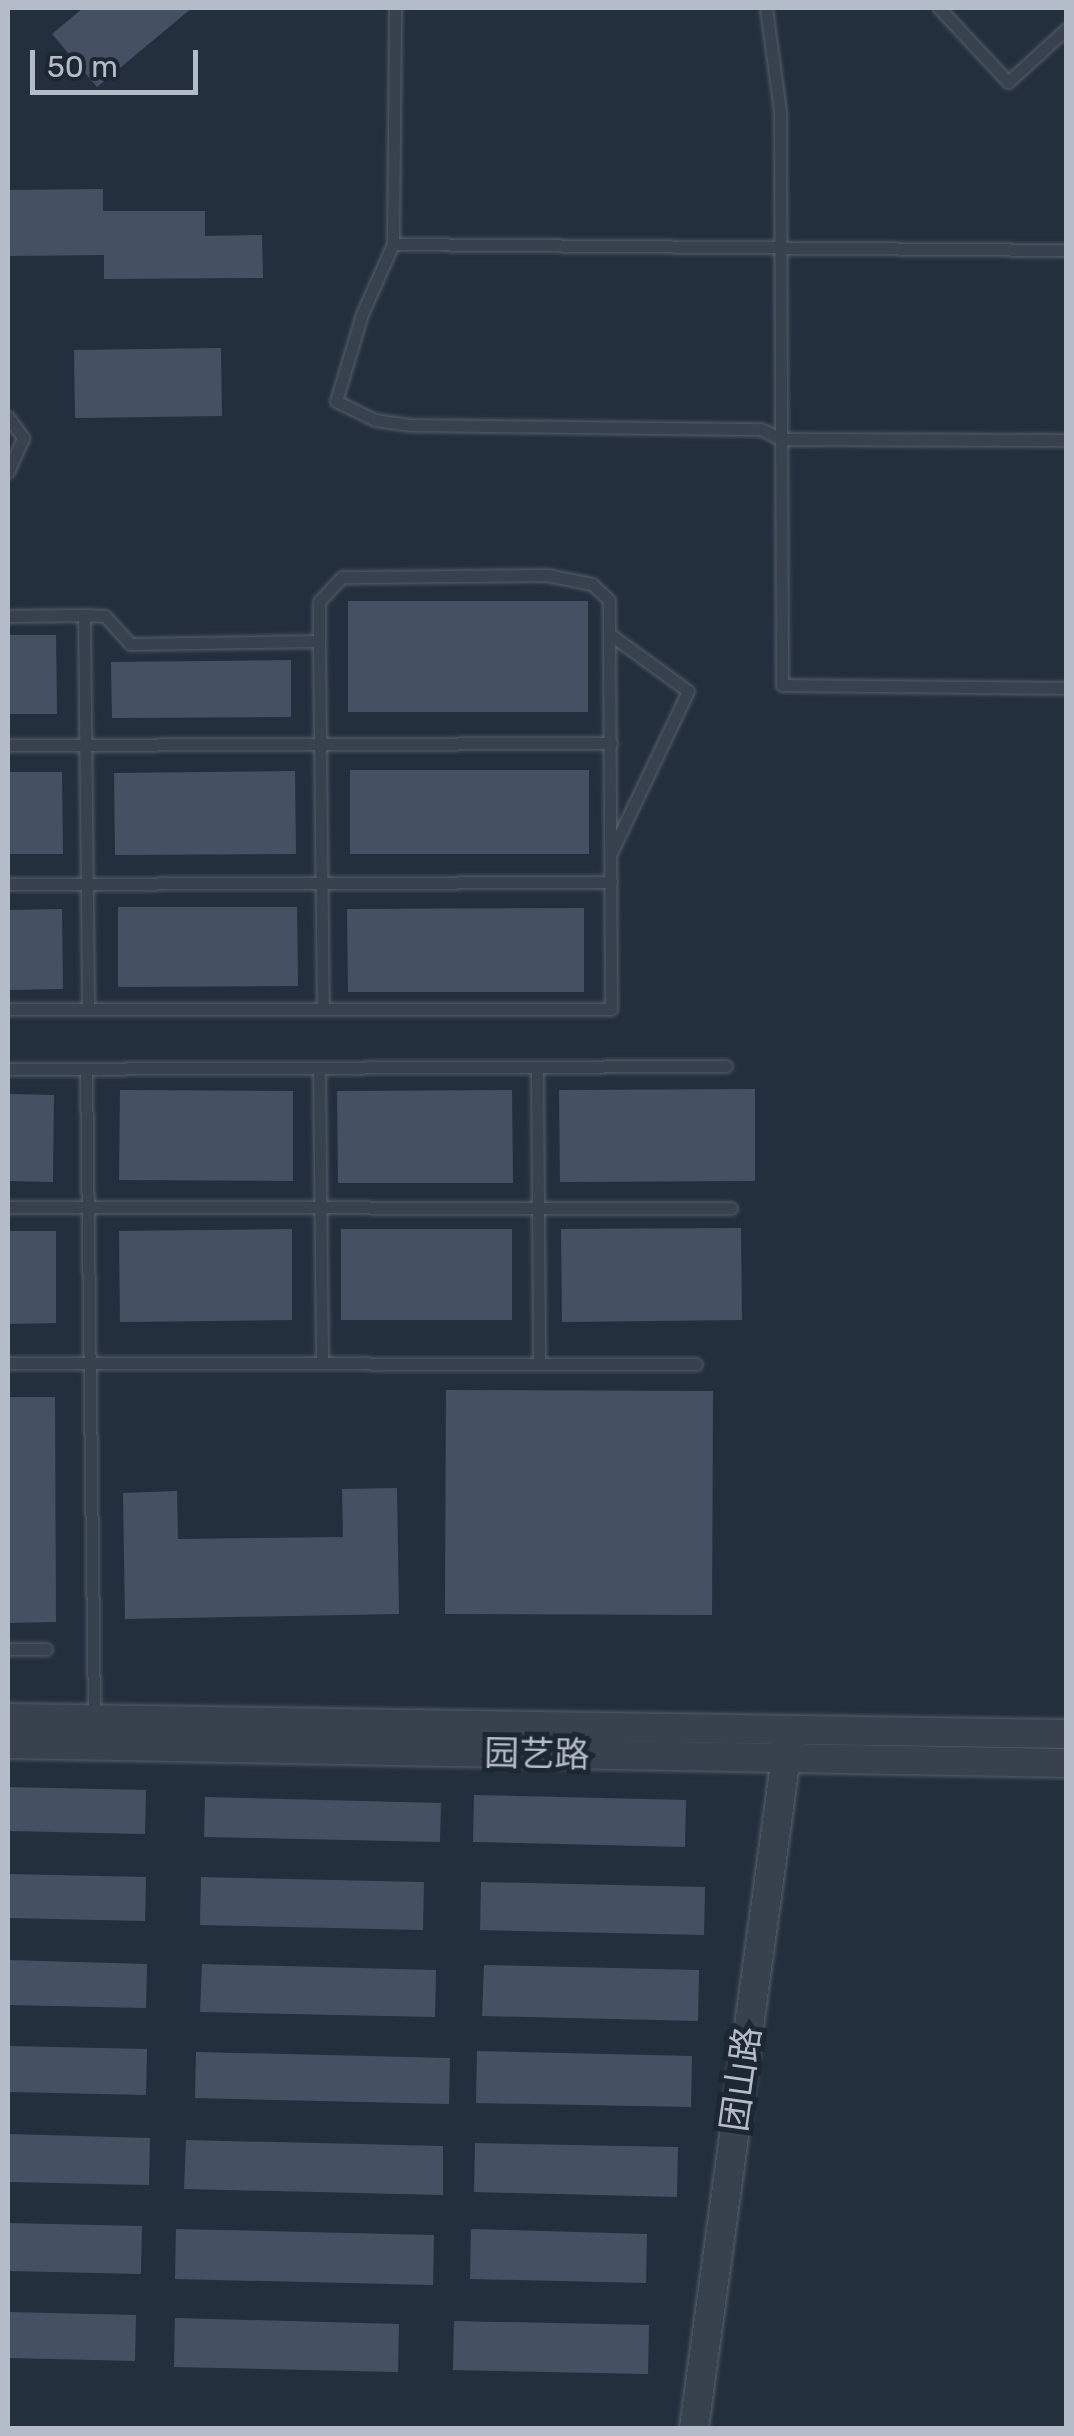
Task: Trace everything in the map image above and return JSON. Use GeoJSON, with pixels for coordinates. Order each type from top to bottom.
{"type":"FeatureCollection","features":[{"type":"Feature","properties":{"kind":"street","name":"园艺路"},"geometry":{"type":"LineString","coordinates":[[8,1718],[1066,1734]]}},
{"type":"Feature","properties":{"kind":"street","name":"团山路"},"geometry":{"type":"LineString","coordinates":[[694,2428],[791,1730]]}},
{"type":"Feature","properties":{"kind":"street","name":"园艺路"},"geometry":{"type":"LineString","coordinates":[[8,1744],[1066,1763]]}},
{"type":"Feature","properties":{"kind":"lane"},"geometry":{"type":"LineString","coordinates":[[395,8],[393,244],[362,314],[336,402],[374,420],[410,425],[761,430],[781,439],[1066,440]]}},
{"type":"Feature","properties":{"kind":"lane"},"geometry":{"type":"LineString","coordinates":[[766,8],[780,112],[782,685],[1066,688]]}},
{"type":"Feature","properties":{"kind":"lane"},"geometry":{"type":"LineString","coordinates":[[939,8],[1008,82],[1066,28]]}},
{"type":"Feature","properties":{"kind":"lane"},"geometry":{"type":"LineString","coordinates":[[393,244],[1066,250]]}},
{"type":"Feature","properties":{"kind":"lane"},"geometry":{"type":"LineString","coordinates":[[8,417],[22,438],[22,452],[8,472]]}},
{"type":"Feature","properties":{"kind":"lane"},"geometry":{"type":"LineString","coordinates":[[8,1009],[323,1009],[610,1009],[609,600],[574,577],[342,576],[319,602],[323,1009]]}},
{"type":"Feature","properties":{"kind":"lane"},"geometry":{"type":"LineString","coordinates":[[84,615],[88,1009]]}},
{"type":"Feature","properties":{"kind":"lane"},"geometry":{"type":"LineString","coordinates":[[8,616],[105,616],[130,644],[319,641]]}},
{"type":"Feature","properties":{"kind":"lane"},"geometry":{"type":"LineString","coordinates":[[610,855],[688,691],[611,635]]}},
{"type":"Feature","properties":{"kind":"lane"},"geometry":{"type":"LineString","coordinates":[[8,745],[610,743]]}},
{"type":"Feature","properties":{"kind":"lane"},"geometry":{"type":"LineString","coordinates":[[8,884],[610,882]]}},
{"type":"Feature","properties":{"kind":"lane"},"geometry":{"type":"LineString","coordinates":[[8,1069],[726,1066]]}},
{"type":"Feature","properties":{"kind":"lane"},"geometry":{"type":"LineString","coordinates":[[319,1068],[322,1363]]}},
{"type":"Feature","properties":{"kind":"lane"},"geometry":{"type":"LineString","coordinates":[[537,1068],[539,1364]]}},
{"type":"Feature","properties":{"kind":"lane"},"geometry":{"type":"LineString","coordinates":[[86,1070],[86,1363],[94,1719]]}},
{"type":"Feature","properties":{"kind":"lane"},"geometry":{"type":"LineString","coordinates":[[8,1208],[731,1208]]}},
{"type":"Feature","properties":{"kind":"lane"},"geometry":{"type":"LineString","coordinates":[[8,1363],[696,1364]]}},
{"type":"Feature","properties":{"kind":"lane"},"geometry":{"type":"LineString","coordinates":[[8,1649],[46,1648]]}},
{"type":"Feature","properties":{"kind":"building"},"geometry":{"type":"Polygon","coordinates":[[[83,8],[192,8],[97,87],[52,34],[83,8]]]}},
{"type":"Feature","properties":{"kind":"building"},"geometry":{"type":"Polygon","coordinates":[[[103,189],[103,211],[205,211],[205,236],[262,235],[263,278],[104,279],[104,255],[8,256],[8,190],[103,189]]]}},
{"type":"Feature","properties":{"kind":"building"},"geometry":{"type":"Polygon","coordinates":[[[221,348],[222,416],[75,418],[74,350],[221,348]]]}},
{"type":"Feature","properties":{"kind":"building"},"geometry":{"type":"Polygon","coordinates":[[[348,601],[588,601],[588,712],[348,712],[348,601]]]}},
{"type":"Feature","properties":{"kind":"building"},"geometry":{"type":"Polygon","coordinates":[[[8,635],[56,635],[57,714],[8,714],[8,635]]]}},
{"type":"Feature","properties":{"kind":"building"},"geometry":{"type":"Polygon","coordinates":[[[291,660],[291,717],[112,718],[111,662],[291,660]]]}},
{"type":"Feature","properties":{"kind":"building"},"geometry":{"type":"Polygon","coordinates":[[[350,770],[589,770],[589,854],[350,854],[350,770]]]}},
{"type":"Feature","properties":{"kind":"building"},"geometry":{"type":"Polygon","coordinates":[[[295,771],[296,854],[115,855],[114,773],[295,771]]]}},
{"type":"Feature","properties":{"kind":"building"},"geometry":{"type":"Polygon","coordinates":[[[8,772],[62,772],[63,854],[8,854],[8,772]]]}},
{"type":"Feature","properties":{"kind":"building"},"geometry":{"type":"Polygon","coordinates":[[[118,907],[297,907],[298,986],[118,987],[118,907]]]}},
{"type":"Feature","properties":{"kind":"building"},"geometry":{"type":"Polygon","coordinates":[[[584,908],[584,992],[348,992],[347,909],[584,908]]]}},
{"type":"Feature","properties":{"kind":"building"},"geometry":{"type":"Polygon","coordinates":[[[62,909],[63,989],[8,990],[8,910],[62,909]]]}},
{"type":"Feature","properties":{"kind":"building"},"geometry":{"type":"Polygon","coordinates":[[[755,1089],[755,1181],[560,1182],[559,1090],[755,1089]]]}},
{"type":"Feature","properties":{"kind":"building"},"geometry":{"type":"Polygon","coordinates":[[[120,1090],[293,1091],[293,1181],[119,1180],[120,1090]]]}},
{"type":"Feature","properties":{"kind":"building"},"geometry":{"type":"Polygon","coordinates":[[[512,1090],[513,1183],[338,1183],[337,1091],[512,1090]]]}},
{"type":"Feature","properties":{"kind":"building"},"geometry":{"type":"Polygon","coordinates":[[[8,1094],[54,1095],[53,1182],[8,1181],[8,1094]]]}},
{"type":"Feature","properties":{"kind":"building"},"geometry":{"type":"Polygon","coordinates":[[[741,1228],[742,1320],[562,1322],[561,1229],[741,1228]]]}},
{"type":"Feature","properties":{"kind":"building"},"geometry":{"type":"Polygon","coordinates":[[[292,1229],[292,1320],[120,1322],[119,1231],[292,1229]]]}},
{"type":"Feature","properties":{"kind":"building"},"geometry":{"type":"Polygon","coordinates":[[[341,1229],[512,1229],[512,1320],[341,1320],[341,1229]]]}},
{"type":"Feature","properties":{"kind":"building"},"geometry":{"type":"Polygon","coordinates":[[[8,1231],[56,1231],[56,1323],[8,1324],[8,1231]]]}},
{"type":"Feature","properties":{"kind":"building"},"geometry":{"type":"Polygon","coordinates":[[[446,1390],[713,1391],[712,1615],[445,1614],[446,1390]]]}},
{"type":"Feature","properties":{"kind":"building"},"geometry":{"type":"Polygon","coordinates":[[[8,1397],[55,1397],[56,1622],[8,1623],[8,1397]]]}},
{"type":"Feature","properties":{"kind":"building"},"geometry":{"type":"Polygon","coordinates":[[[397,1488],[399,1614],[125,1619],[123,1493],[177,1491],[178,1539],[343,1537],[342,1489],[397,1488]]]}},
{"type":"Feature","properties":{"kind":"building"},"geometry":{"type":"Polygon","coordinates":[[[8,1787],[146,1790],[145,1834],[8,1831],[8,1787]]]}},
{"type":"Feature","properties":{"kind":"building"},"geometry":{"type":"Polygon","coordinates":[[[474,1795],[686,1800],[685,1847],[473,1842],[474,1795]]]}},
{"type":"Feature","properties":{"kind":"building"},"geometry":{"type":"Polygon","coordinates":[[[205,1797],[441,1803],[440,1842],[204,1837],[205,1797]]]}},
{"type":"Feature","properties":{"kind":"building"},"geometry":{"type":"Polygon","coordinates":[[[8,1874],[146,1877],[145,1921],[8,1918],[8,1874]]]}},
{"type":"Feature","properties":{"kind":"building"},"geometry":{"type":"Polygon","coordinates":[[[201,1877],[424,1882],[423,1930],[200,1925],[201,1877]]]}},
{"type":"Feature","properties":{"kind":"building"},"geometry":{"type":"Polygon","coordinates":[[[481,1882],[705,1887],[704,1935],[480,1930],[481,1882]]]}},
{"type":"Feature","properties":{"kind":"building"},"geometry":{"type":"Polygon","coordinates":[[[8,1960],[147,1964],[146,2008],[8,2005],[8,1960]]]}},
{"type":"Feature","properties":{"kind":"building"},"geometry":{"type":"Polygon","coordinates":[[[202,1964],[436,1970],[435,2017],[200,2012],[202,1964]]]}},
{"type":"Feature","properties":{"kind":"building"},"geometry":{"type":"Polygon","coordinates":[[[484,1965],[699,1970],[698,2021],[482,2016],[484,1965]]]}},
{"type":"Feature","properties":{"kind":"building"},"geometry":{"type":"Polygon","coordinates":[[[8,2046],[147,2049],[146,2095],[8,2092],[8,2046]]]}},
{"type":"Feature","properties":{"kind":"building"},"geometry":{"type":"Polygon","coordinates":[[[477,2051],[692,2056],[691,2107],[476,2103],[477,2051]]]}},
{"type":"Feature","properties":{"kind":"building"},"geometry":{"type":"Polygon","coordinates":[[[196,2052],[450,2058],[449,2104],[195,2098],[196,2052]]]}},
{"type":"Feature","properties":{"kind":"building"},"geometry":{"type":"Polygon","coordinates":[[[8,2134],[150,2138],[149,2185],[8,2182],[8,2134]]]}},
{"type":"Feature","properties":{"kind":"building"},"geometry":{"type":"Polygon","coordinates":[[[186,2140],[443,2146],[443,2195],[184,2189],[186,2140]]]}},
{"type":"Feature","properties":{"kind":"building"},"geometry":{"type":"Polygon","coordinates":[[[475,2143],[678,2147],[677,2197],[474,2192],[475,2143]]]}},
{"type":"Feature","properties":{"kind":"building"},"geometry":{"type":"Polygon","coordinates":[[[8,2223],[142,2226],[141,2274],[8,2271],[8,2223]]]}},
{"type":"Feature","properties":{"kind":"building"},"geometry":{"type":"Polygon","coordinates":[[[176,2229],[434,2235],[433,2285],[175,2279],[176,2229]]]}},
{"type":"Feature","properties":{"kind":"building"},"geometry":{"type":"Polygon","coordinates":[[[471,2229],[647,2234],[646,2283],[470,2279],[471,2229]]]}},
{"type":"Feature","properties":{"kind":"building"},"geometry":{"type":"Polygon","coordinates":[[[8,2312],[136,2315],[135,2361],[8,2358],[8,2312]]]}},
{"type":"Feature","properties":{"kind":"building"},"geometry":{"type":"Polygon","coordinates":[[[175,2318],[399,2324],[398,2372],[174,2367],[175,2318]]]}},
{"type":"Feature","properties":{"kind":"building"},"geometry":{"type":"Polygon","coordinates":[[[454,2321],[649,2325],[648,2374],[453,2370],[454,2321]]]}}]}
